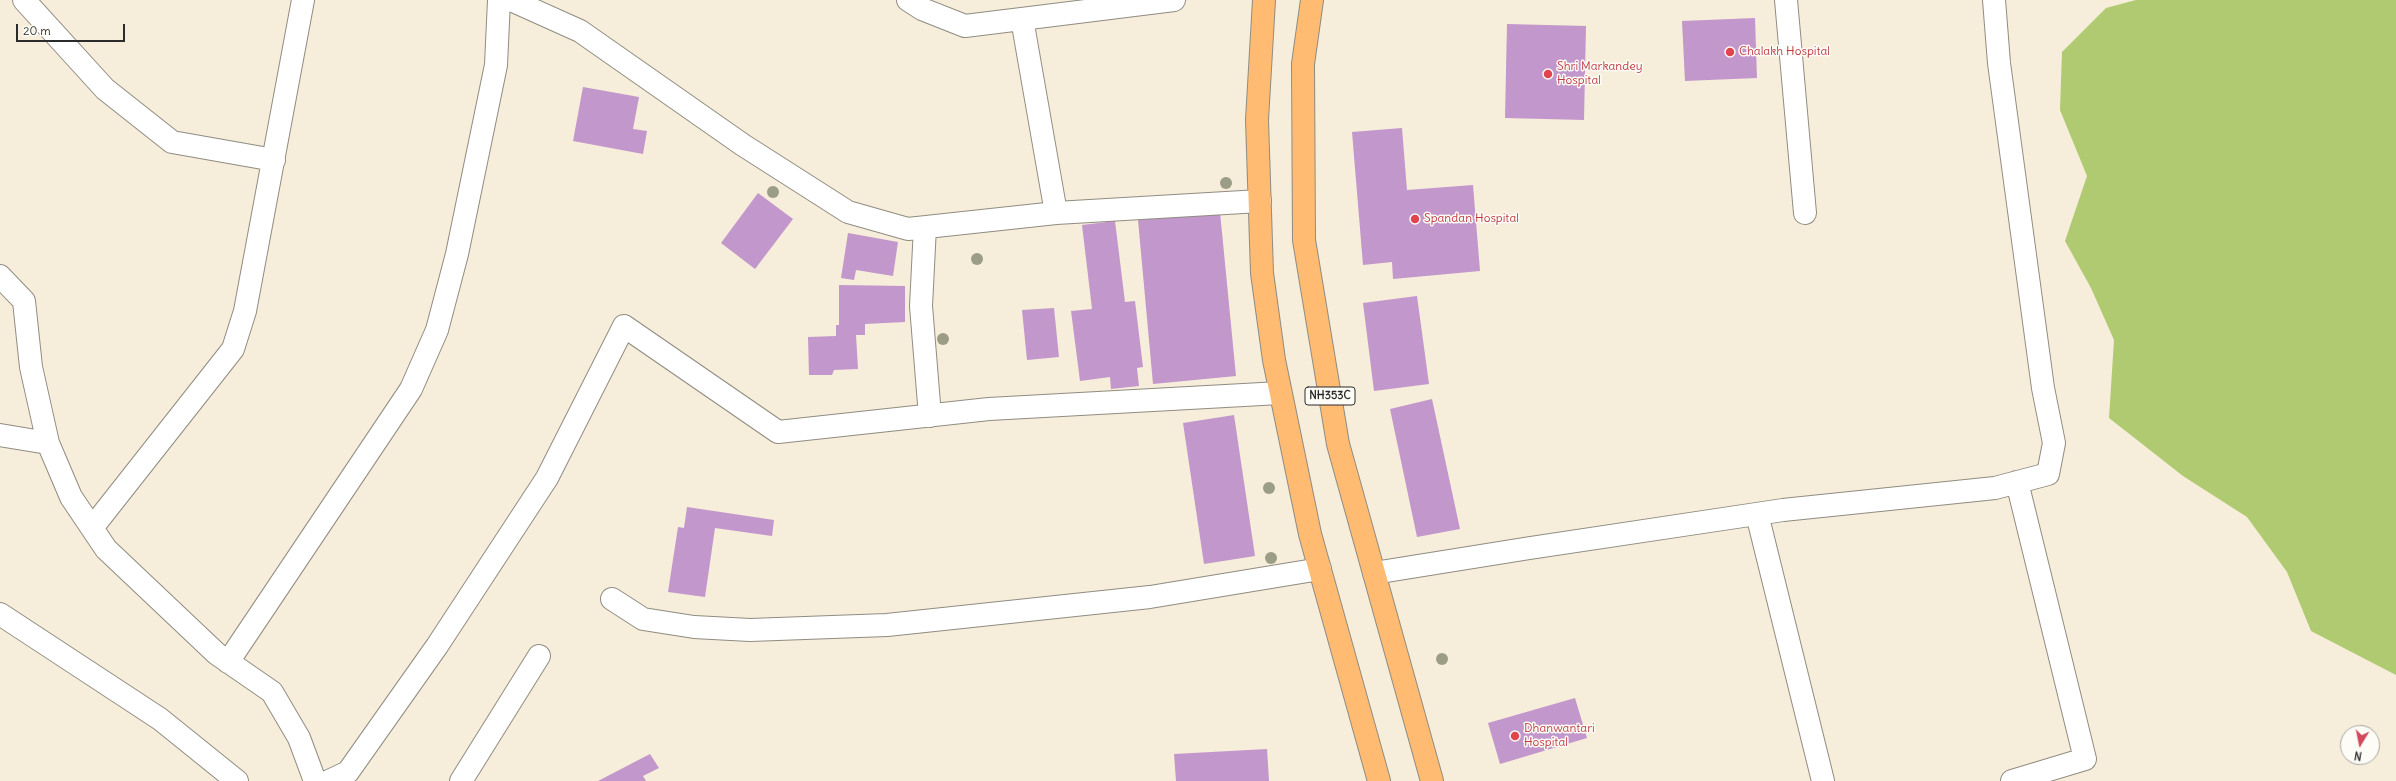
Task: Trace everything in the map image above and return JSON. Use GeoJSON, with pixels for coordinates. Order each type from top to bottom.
{"type":"FeatureCollection","features":[{"type":"Feature","properties":{"kind":"highway"},"geometry":{"type":"LineString","coordinates":[[1264,0],[1257,120],[1262,273],[1274,360],[1310,534],[1379,781]]}},
{"type":"Feature","properties":{"kind":"highway","name":"NH353C"},"geometry":{"type":"LineString","coordinates":[[1312,0],[1303,64],[1304,240],[1338,444],[1432,781]]}},
{"type":"Feature","properties":{"kind":"street"},"geometry":{"type":"LineString","coordinates":[[24,0],[105,89],[172,142],[274,160]]}},
{"type":"Feature","properties":{"kind":"street"},"geometry":{"type":"LineString","coordinates":[[92,528],[233,350],[244,311],[274,160],[303,0]]}},
{"type":"Feature","properties":{"kind":"street"},"geometry":{"type":"LineString","coordinates":[[228,662],[411,389],[437,330],[457,254],[496,65],[499,0]]}},
{"type":"Feature","properties":{"kind":"street"},"geometry":{"type":"LineString","coordinates":[[511,0],[580,31],[743,145],[848,212],[908,229],[1056,213],[1260,201]]}},
{"type":"Feature","properties":{"kind":"street"},"geometry":{"type":"LineString","coordinates":[[908,0],[922,9],[965,26],[1174,0]]}},
{"type":"Feature","properties":{"kind":"street"},"geometry":{"type":"LineString","coordinates":[[1786,0],[1805,213]]}},
{"type":"Feature","properties":{"kind":"street"},"geometry":{"type":"LineString","coordinates":[[1374,573],[1757,514],[1995,488],[2048,474],[2054,443],[2043,388],[2000,71],[1994,0]]}},
{"type":"Feature","properties":{"kind":"street"},"geometry":{"type":"LineString","coordinates":[[1022,19],[1056,213]]}},
{"type":"Feature","properties":{"kind":"street"},"geometry":{"type":"LineString","coordinates":[[925,227],[921,306],[930,416]]}},
{"type":"Feature","properties":{"kind":"street"},"geometry":{"type":"LineString","coordinates":[[0,276],[24,300],[31,366],[48,443],[71,497],[106,549],[217,654],[272,692],[299,738],[315,781]]}},
{"type":"Feature","properties":{"kind":"street"},"geometry":{"type":"LineString","coordinates":[[329,781],[348,772],[437,646],[538,491],[624,326],[778,432],[989,409],[1280,393]]}},
{"type":"Feature","properties":{"kind":"street"},"geometry":{"type":"LineString","coordinates":[[0,435],[48,443]]}},
{"type":"Feature","properties":{"kind":"street"},"geometry":{"type":"LineString","coordinates":[[2012,781],[2085,759],[2017,482]]}},
{"type":"Feature","properties":{"kind":"street"},"geometry":{"type":"LineString","coordinates":[[1757,514],[1823,781]]}},
{"type":"Feature","properties":{"kind":"street"},"geometry":{"type":"LineString","coordinates":[[612,599],[643,619],[694,627],[750,630],[887,625],[1150,597],[1320,569]]}},
{"type":"Feature","properties":{"kind":"street"},"geometry":{"type":"LineString","coordinates":[[0,614],[160,719],[237,781]]}},
{"type":"Feature","properties":{"kind":"street"},"geometry":{"type":"LineString","coordinates":[[461,781],[539,656]]}},
{"type":"Feature","properties":{"kind":"green space"},"geometry":{"type":"Polygon","coordinates":[[[2136,0],[2396,0],[2396,675],[2311,631],[2287,572],[2247,517],[2183,476],[2109,418],[2114,340],[2091,288],[2065,241],[2087,176],[2060,110],[2062,52],[2106,8],[2136,0]]]}},
{"type":"Feature","properties":{"kind":"building"},"geometry":{"type":"Polygon","coordinates":[[[1755,18],[1757,78],[1685,81],[1682,21],[1755,18]]]}},
{"type":"Feature","properties":{"kind":"building"},"geometry":{"type":"Polygon","coordinates":[[[1507,24],[1586,26],[1584,120],[1505,118],[1507,24]]]}},
{"type":"Feature","properties":{"kind":"building"},"geometry":{"type":"Polygon","coordinates":[[[583,87],[639,97],[633,129],[647,131],[643,154],[573,141],[583,87]]]}},
{"type":"Feature","properties":{"kind":"building"},"geometry":{"type":"Polygon","coordinates":[[[1402,128],[1407,190],[1473,185],[1480,271],[1393,279],[1392,262],[1363,265],[1352,132],[1402,128]]]}},
{"type":"Feature","properties":{"kind":"building"},"geometry":{"type":"Polygon","coordinates":[[[758,193],[793,219],[755,269],[721,243],[758,193]]]}},
{"type":"Feature","properties":{"kind":"building"},"geometry":{"type":"Polygon","coordinates":[[[1220,212],[1236,376],[1153,384],[1138,220],[1220,212]]]}},
{"type":"Feature","properties":{"kind":"building"},"geometry":{"type":"Polygon","coordinates":[[[1115,221],[1125,302],[1135,301],[1143,367],[1137,368],[1139,386],[1111,389],[1110,377],[1080,381],[1071,311],[1092,309],[1082,225],[1115,221]]]}},
{"type":"Feature","properties":{"kind":"building"},"geometry":{"type":"Polygon","coordinates":[[[848,233],[898,242],[893,276],[856,270],[854,280],[841,278],[848,233]]]}},
{"type":"Feature","properties":{"kind":"building"},"geometry":{"type":"Polygon","coordinates":[[[839,285],[905,286],[905,322],[865,324],[865,335],[856,335],[858,369],[834,370],[832,375],[809,375],[808,337],[836,336],[836,325],[839,325],[839,285]]]}},
{"type":"Feature","properties":{"kind":"building"},"geometry":{"type":"Polygon","coordinates":[[[1417,296],[1429,384],[1374,391],[1363,303],[1417,296]]]}},
{"type":"Feature","properties":{"kind":"building"},"geometry":{"type":"Polygon","coordinates":[[[1054,308],[1059,357],[1027,360],[1022,310],[1054,308]]]}},
{"type":"Feature","properties":{"kind":"building"},"geometry":{"type":"Polygon","coordinates":[[[1432,399],[1460,529],[1417,537],[1390,409],[1432,399]]]}},
{"type":"Feature","properties":{"kind":"building"},"geometry":{"type":"Polygon","coordinates":[[[1234,415],[1255,556],[1204,564],[1183,423],[1234,415]]]}},
{"type":"Feature","properties":{"kind":"building"},"geometry":{"type":"Polygon","coordinates":[[[687,507],[774,520],[772,536],[715,528],[705,597],[668,592],[678,527],[684,528],[687,507]]]}},
{"type":"Feature","properties":{"kind":"building"},"geometry":{"type":"Polygon","coordinates":[[[1575,698],[1587,738],[1500,764],[1488,723],[1575,698]]]}},
{"type":"Feature","properties":{"kind":"building"},"geometry":{"type":"Polygon","coordinates":[[[1267,749],[1269,781],[1176,781],[1174,754],[1267,749]]]}},
{"type":"Feature","properties":{"kind":"building"},"geometry":{"type":"Polygon","coordinates":[[[650,754],[659,768],[643,776],[646,781],[598,781],[650,754]]]}},
{"type":"Feature","properties":{"kind":"place","name":"Chalakh Hospital"},"geometry":{"type":"Point","coordinates":[1730,52]}},
{"type":"Feature","properties":{"kind":"place","name":"Shri Markandey Hospital"},"geometry":{"type":"Point","coordinates":[1548,74]}},
{"type":"Feature","properties":{"kind":"place","name":"Spandan Hospital"},"geometry":{"type":"Point","coordinates":[1415,219]}},
{"type":"Feature","properties":{"kind":"place","name":"Dhanwantari Hospital"},"geometry":{"type":"Point","coordinates":[1515,736]}}]}
